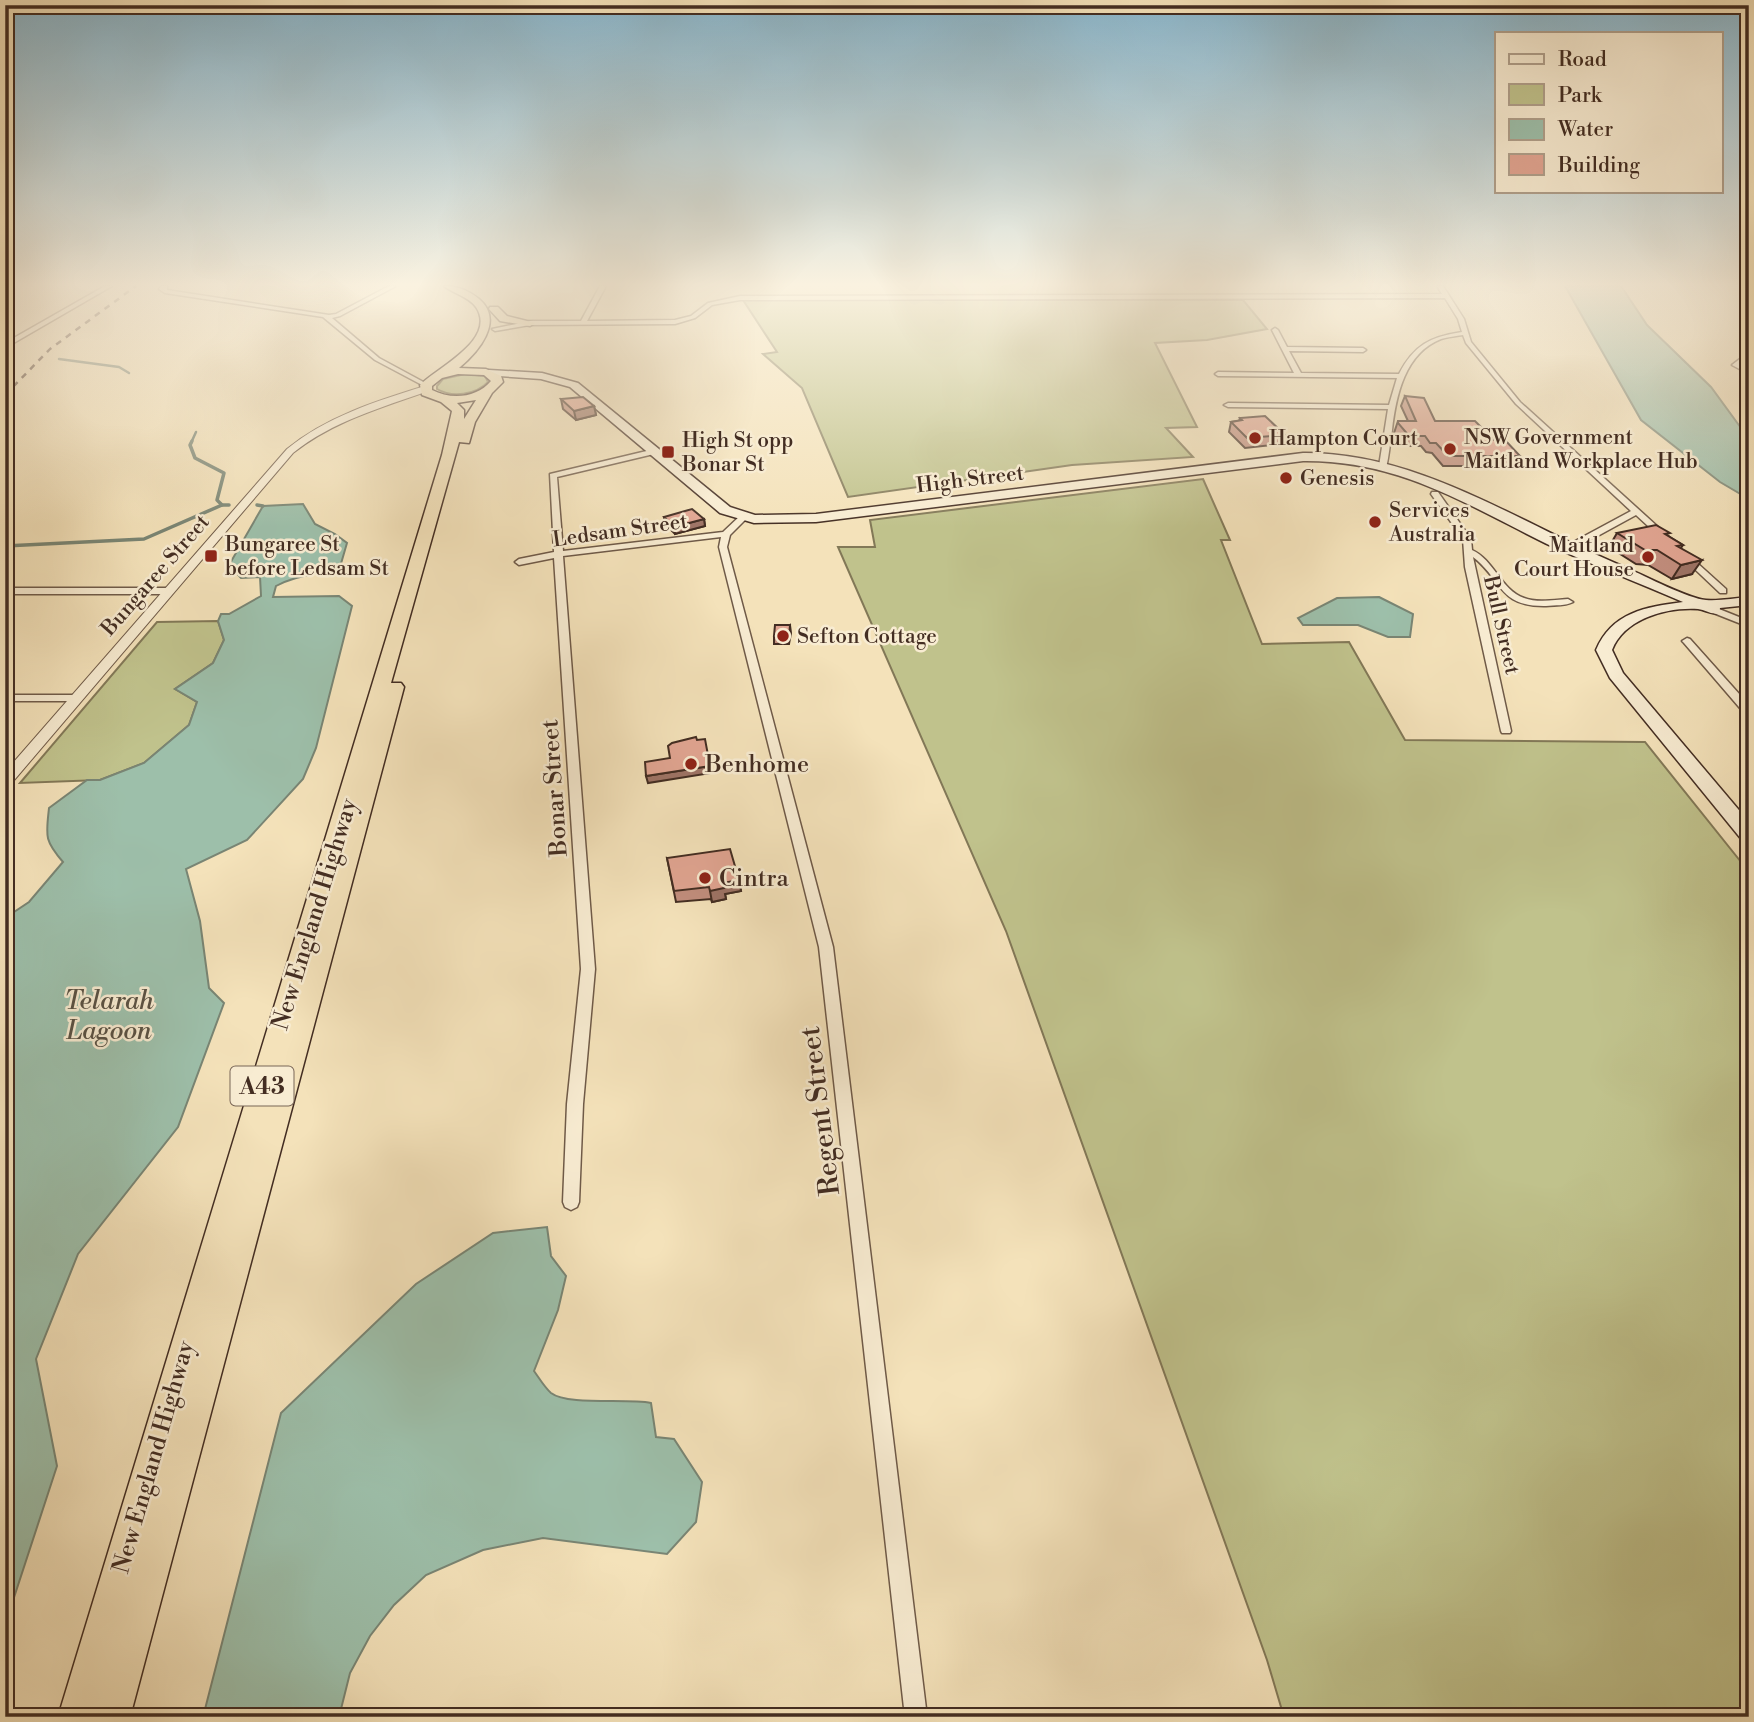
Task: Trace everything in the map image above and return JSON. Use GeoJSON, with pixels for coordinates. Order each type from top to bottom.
{"type":"FeatureCollection","features":[{"type":"Feature","properties":{"kind":"highway"},"geometry":{"type":"LineString","coordinates":[[423,391],[451,366]]}},
{"type":"Feature","properties":{"kind":"highway"},"geometry":{"type":"LineString","coordinates":[[441,375],[480,366]]}},
{"type":"Feature","properties":{"kind":"highway"},"geometry":{"type":"LineString","coordinates":[[423,391],[442,398],[462,398],[489,391],[497,378],[487,366]]}},
{"type":"Feature","properties":{"kind":"highway"},"geometry":{"type":"LineString","coordinates":[[489,366],[507,373]]}},
{"type":"Feature","properties":{"kind":"highway"},"geometry":{"type":"LineString","coordinates":[[423,391],[445,413],[449,455]]}},
{"type":"Feature","properties":{"kind":"highway","name":"New England Highway"},"geometry":{"type":"LineString","coordinates":[[111,1717],[469,422],[489,391]]}},
{"type":"Feature","properties":{"kind":"highway","name":"New England Highway"},"geometry":{"type":"LineString","coordinates":[[77,1717],[449,455],[459,416],[458,410],[442,398]]}},
{"type":"Feature","properties":{"kind":"main road","name":"High Street"},"geometry":{"type":"LineString","coordinates":[[507,373],[555,378],[574,385],[600,402],[718,506],[744,517],[775,520],[845,515],[1316,456],[1343,457],[1400,472],[1440,492],[1515,521],[1639,579],[1713,607]]}},
{"type":"Feature","properties":{"kind":"main road","name":"High Street"},"geometry":{"type":"LineString","coordinates":[[489,391],[529,382],[584,393]]}},
{"type":"Feature","properties":{"kind":"main road","name":"High Street"},"geometry":{"type":"LineString","coordinates":[[1572,547],[1713,607]]}},
{"type":"Feature","properties":{"kind":"main road"},"geometry":{"type":"LineString","coordinates":[[1639,579],[1664,593],[1667,596],[1666,603],[1637,614],[1625,622],[1608,637],[1604,650],[1616,675],[1749,835]]}},
{"type":"Feature","properties":{"kind":"main road"},"geometry":{"type":"LineString","coordinates":[[1604,650],[1620,631],[1640,622],[1749,601]]}},
{"type":"Feature","properties":{"kind":"main road"},"geometry":{"type":"LineString","coordinates":[[1625,622],[1654,612],[1713,607],[1749,608]]}},
{"type":"Feature","properties":{"kind":"street"},"geometry":{"type":"LineString","coordinates":[[390,366],[423,391]]}},
{"type":"Feature","properties":{"kind":"street"},"geometry":{"type":"LineString","coordinates":[[1294,366],[1298,374]]}},
{"type":"Feature","properties":{"kind":"street"},"geometry":{"type":"LineString","coordinates":[[1383,466],[1390,407],[1407,366]]}},
{"type":"Feature","properties":{"kind":"street"},"geometry":{"type":"LineString","coordinates":[[1488,366],[1518,403],[1724,591]]}},
{"type":"Feature","properties":{"kind":"street"},"geometry":{"type":"LineString","coordinates":[[401,373],[441,375]]}},
{"type":"Feature","properties":{"kind":"street"},"geometry":{"type":"LineString","coordinates":[[1218,374],[1403,376]]}},
{"type":"Feature","properties":{"kind":"street","name":"Bungaree Street"},"geometry":{"type":"LineString","coordinates":[[5,782],[290,451],[316,430],[351,414],[423,391]]}},
{"type":"Feature","properties":{"kind":"street"},"geometry":{"type":"LineString","coordinates":[[1228,405],[1390,407]]}},
{"type":"Feature","properties":{"kind":"street","name":"Bonar Street"},"geometry":{"type":"LineString","coordinates":[[571,1202],[575,1104],[588,969],[553,476],[655,451]]}},
{"type":"Feature","properties":{"kind":"street","name":"Bull Street"},"geometry":{"type":"LineString","coordinates":[[1440,492],[1467,539],[1506,731]]}},
{"type":"Feature","properties":{"kind":"street"},"geometry":{"type":"LineString","coordinates":[[1572,547],[1637,512]]}},
{"type":"Feature","properties":{"kind":"street"},"geometry":{"type":"LineString","coordinates":[[726,534],[744,517]]}},
{"type":"Feature","properties":{"kind":"street","name":"Ledsam Street"},"geometry":{"type":"LineString","coordinates":[[519,562],[559,554],[726,534]]}},
{"type":"Feature","properties":{"kind":"street","name":"Regent Street"},"geometry":{"type":"LineString","coordinates":[[726,534],[723,547],[826,947],[916,1717]]}},
{"type":"Feature","properties":{"kind":"street"},"geometry":{"type":"LineString","coordinates":[[1468,551],[1479,556],[1513,596],[1521,601],[1568,602]]}},
{"type":"Feature","properties":{"kind":"street"},"geometry":{"type":"LineString","coordinates":[[5,591],[169,591]]}},
{"type":"Feature","properties":{"kind":"street","name":"High Street"},"geometry":{"type":"LineString","coordinates":[[1713,607],[1749,618]]}},
{"type":"Feature","properties":{"kind":"street","name":"High Street"},"geometry":{"type":"LineString","coordinates":[[1713,607],[1749,624]]}},
{"type":"Feature","properties":{"kind":"street"},"geometry":{"type":"LineString","coordinates":[[1687,641],[1749,712]]}},
{"type":"Feature","properties":{"kind":"street"},"geometry":{"type":"LineString","coordinates":[[5,698],[77,698]]}},
{"type":"Feature","properties":{"kind":"green space"},"geometry":{"type":"Polygon","coordinates":[[[777,366],[1167,366],[1197,427],[1166,428],[1193,457],[1072,465],[848,497],[802,388],[777,366]]]}},
{"type":"Feature","properties":{"kind":"green space"},"geometry":{"type":"Polygon","coordinates":[[[465,374],[485,376],[488,382],[477,390],[464,394],[450,394],[437,389],[443,379],[465,374]]]}},
{"type":"Feature","properties":{"kind":"green space"},"geometry":{"type":"Polygon","coordinates":[[[1203,479],[1230,540],[1221,540],[1262,644],[1349,642],[1405,740],[1645,742],[1749,872],[1749,1717],[1284,1717],[1267,1660],[1006,931],[838,547],[875,547],[870,520],[1203,479]]]}},
{"type":"Feature","properties":{"kind":"green space"},"geometry":{"type":"Polygon","coordinates":[[[218,621],[224,640],[213,663],[175,689],[197,702],[189,725],[144,763],[100,780],[20,783],[157,622],[218,621]]]}},
{"type":"Feature","properties":{"kind":"water"},"geometry":{"type":"Polygon","coordinates":[[[1611,366],[1690,366],[1711,387],[1749,439],[1749,499],[1720,482],[1641,420],[1611,366]]]}},
{"type":"Feature","properties":{"kind":"water","name":"Telarah Lagoon"},"geometry":{"type":"Polygon","coordinates":[[[303,504],[315,524],[347,543],[340,567],[284,582],[276,586],[273,597],[339,596],[352,606],[316,748],[303,779],[247,840],[186,869],[200,921],[209,988],[224,1003],[178,1127],[78,1254],[36,1359],[57,1466],[5,1625],[5,918],[29,902],[63,862],[49,843],[49,808],[87,780],[100,780],[144,763],[189,725],[197,702],[175,689],[213,663],[224,640],[218,621],[221,614],[229,614],[261,596],[260,577],[241,578],[229,565],[263,506],[303,504]]]}},
{"type":"Feature","properties":{"kind":"water"},"geometry":{"type":"Polygon","coordinates":[[[1379,597],[1413,614],[1410,637],[1388,637],[1358,625],[1303,625],[1298,618],[1337,598],[1379,597]]]}},
{"type":"Feature","properties":{"kind":"water"},"geometry":{"type":"Polygon","coordinates":[[[547,1227],[551,1256],[566,1276],[558,1310],[534,1371],[549,1391],[559,1397],[584,1401],[651,1403],[656,1437],[674,1439],[702,1482],[696,1522],[667,1554],[543,1538],[483,1550],[426,1575],[394,1605],[370,1636],[350,1673],[339,1717],[203,1717],[281,1413],[416,1284],[493,1233],[547,1227]]]}},
{"type":"Feature","properties":{"kind":"building"},"geometry":{"type":"Polygon","coordinates":[[[1405,396],[1424,398],[1435,421],[1475,421],[1494,440],[1505,440],[1520,456],[1448,456],[1425,436],[1409,436],[1398,423],[1416,421],[1405,396]]]}},
{"type":"Feature","properties":{"kind":"building"},"geometry":{"type":"Polygon","coordinates":[[[583,397],[594,406],[574,411],[561,399],[583,397]]]}},
{"type":"Feature","properties":{"kind":"building"},"geometry":{"type":"Polygon","coordinates":[[[1265,416],[1285,435],[1247,438],[1231,422],[1242,420],[1240,418],[1265,416]]]}},
{"type":"Feature","properties":{"kind":"building"},"geometry":{"type":"Polygon","coordinates":[[[692,509],[704,519],[674,527],[664,517],[692,509]]]}},
{"type":"Feature","properties":{"kind":"building"},"geometry":{"type":"Polygon","coordinates":[[[1656,525],[1683,545],[1677,546],[1702,560],[1681,565],[1657,550],[1645,550],[1617,533],[1656,525]]]}},
{"type":"Feature","properties":{"kind":"building"},"geometry":{"type":"Polygon","coordinates":[[[775,625],[790,625],[789,637],[774,636],[775,625]]]}},
{"type":"Feature","properties":{"kind":"building","name":"Benhome"},"geometry":{"type":"Polygon","coordinates":[[[696,737],[697,740],[705,739],[710,766],[646,776],[645,762],[670,758],[668,746],[696,737]]]}},
{"type":"Feature","properties":{"kind":"building","name":"Cintra"},"geometry":{"type":"Polygon","coordinates":[[[730,849],[739,880],[723,883],[724,888],[710,891],[709,887],[674,891],[667,858],[730,849]]]}},
{"type":"Feature","properties":{"kind":"waterway"},"geometry":{"type":"LineString","coordinates":[[114,366],[129,373]]}},
{"type":"Feature","properties":{"kind":"waterway"},"geometry":{"type":"LineString","coordinates":[[191,443],[196,432]]}},
{"type":"Feature","properties":{"kind":"waterway"},"geometry":{"type":"LineString","coordinates":[[191,443],[195,458],[224,473],[217,500],[222,505]]}},
{"type":"Feature","properties":{"kind":"waterway"},"geometry":{"type":"LineString","coordinates":[[5,546],[144,539],[222,505]]}},
{"type":"Feature","properties":{"kind":"waterway"},"geometry":{"type":"LineString","coordinates":[[222,505],[229,505]]}},
{"type":"Feature","properties":{"kind":"waterway"},"geometry":{"type":"LineString","coordinates":[[257,505],[263,506]]}},
{"type":"Feature","properties":{"kind":"railway"},"geometry":{"type":"LineString","coordinates":[[5,395],[33,366]]}},
{"type":"Feature","properties":{"kind":"place","name":"Hampton Court"},"geometry":{"type":"Point","coordinates":[1255,438]}},
{"type":"Feature","properties":{"kind":"place","name":"NSW Government Maitland Workplace Hub"},"geometry":{"type":"Point","coordinates":[1450,449]}},
{"type":"Feature","properties":{"kind":"place","name":"High St opp Bonar St"},"geometry":{"type":"Point","coordinates":[668,452]}},
{"type":"Feature","properties":{"kind":"place","name":"Genesis"},"geometry":{"type":"Point","coordinates":[1286,478]}},
{"type":"Feature","properties":{"kind":"place","name":"Services Australia"},"geometry":{"type":"Point","coordinates":[1375,522]}},
{"type":"Feature","properties":{"kind":"place","name":"Bungaree St before Ledsam St"},"geometry":{"type":"Point","coordinates":[211,556]}},
{"type":"Feature","properties":{"kind":"place","name":"Maitland Court House"},"geometry":{"type":"Point","coordinates":[1648,557]}},
{"type":"Feature","properties":{"kind":"place","name":"Sefton Cottage"},"geometry":{"type":"Point","coordinates":[783,636]}},
{"type":"Feature","properties":{"kind":"place","name":"Benhome"},"geometry":{"type":"Point","coordinates":[691,764]}},
{"type":"Feature","properties":{"kind":"place","name":"Cintra"},"geometry":{"type":"Point","coordinates":[705,878]}}]}
